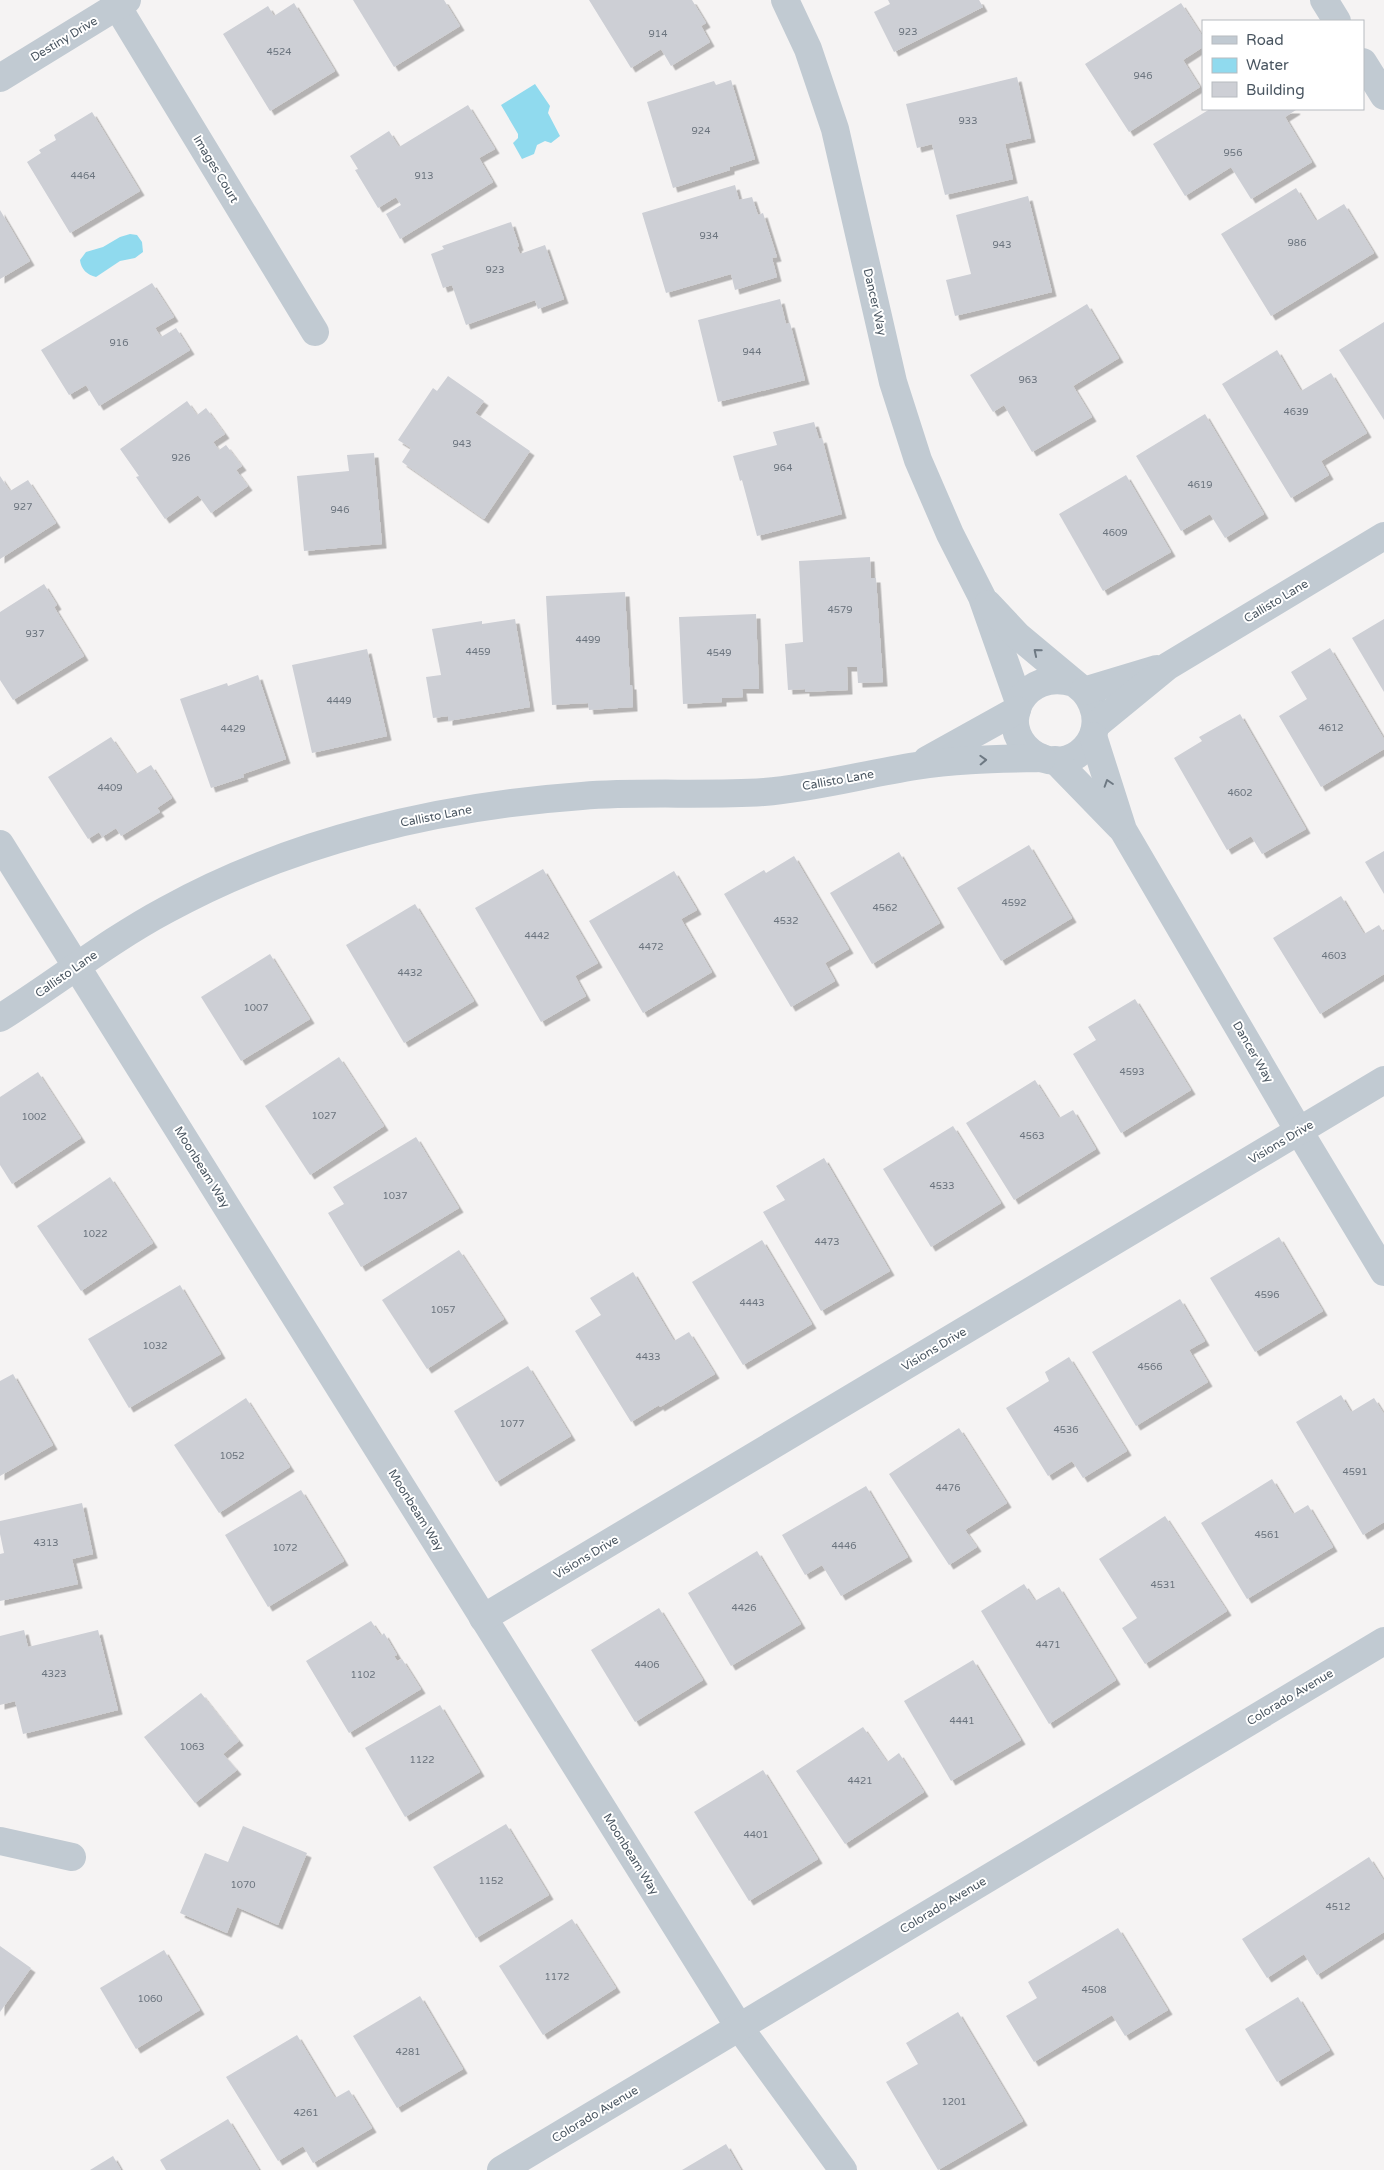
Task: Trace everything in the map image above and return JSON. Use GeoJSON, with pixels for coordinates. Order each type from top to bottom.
{"type":"FeatureCollection","features":[{"type":"Feature","properties":{"kind":"street","name":"Dancer Way"},"geometry":{"type":"LineString","coordinates":[[785,0],[808,49],[835,129],[893,382],[918,460],[950,534],[982,598],[1018,706]]}},
{"type":"Feature","properties":{"kind":"street"},"geometry":{"type":"LineString","coordinates":[[1324,0],[1336,20]]}},
{"type":"Feature","properties":{"kind":"street","name":"Destiny Drive"},"geometry":{"type":"LineString","coordinates":[[0,78],[122,3]]}},
{"type":"Feature","properties":{"kind":"street","name":"Images Court"},"geometry":{"type":"LineString","coordinates":[[122,3],[315,332]]}},
{"type":"Feature","properties":{"kind":"street"},"geometry":{"type":"LineString","coordinates":[[1364,64],[1384,96]]}},
{"type":"Feature","properties":{"kind":"street","name":"Callisto Lane"},"geometry":{"type":"LineString","coordinates":[[1095,730],[1168,666],[1384,536]]}},
{"type":"Feature","properties":{"kind":"street","name":"Dancer Way"},"geometry":{"type":"LineString","coordinates":[[982,598],[1018,636],[1079,687]]}},
{"type":"Feature","properties":{"kind":"street","name":"Callisto Lane"},"geometry":{"type":"LineString","coordinates":[[1079,687],[1168,666]]}},
{"type":"Feature","properties":{"kind":"street"},"geometry":{"type":"LineString","coordinates":[[1048,680],[1062,680],[1079,687],[1092,701],[1096,712],[1095,730],[1087,746],[1078,754],[1066,759],[1048,759],[1031,752],[1023,744],[1015,722],[1018,706],[1032,687],[1048,680]]}},
{"type":"Feature","properties":{"kind":"street","name":"Callisto Lane"},"geometry":{"type":"LineString","coordinates":[[917,766],[1018,706]]}},
{"type":"Feature","properties":{"kind":"street","name":"Dancer Way"},"geometry":{"type":"LineString","coordinates":[[1095,730],[1123,830],[1384,1272]]}},
{"type":"Feature","properties":{"kind":"street","name":"Dancer Way"},"geometry":{"type":"LineString","coordinates":[[1048,759],[1123,830]]}},
{"type":"Feature","properties":{"kind":"street","name":"Callisto Lane"},"geometry":{"type":"LineString","coordinates":[[0,1018],[165,910],[213,886],[332,842],[420,818],[497,805],[583,796],[764,792],[844,780],[917,766],[955,762],[1048,759]]}},
{"type":"Feature","properties":{"kind":"street","name":"Moonbeam Way"},"geometry":{"type":"LineString","coordinates":[[0,844],[739,2028],[843,2170]]}},
{"type":"Feature","properties":{"kind":"street","name":"Visions Drive"},"geometry":{"type":"LineString","coordinates":[[483,1618],[1384,1080]]}},
{"type":"Feature","properties":{"kind":"street","name":"Colorado Avenue"},"geometry":{"type":"LineString","coordinates":[[501,2170],[1384,1641]]}},
{"type":"Feature","properties":{"kind":"street"},"geometry":{"type":"LineString","coordinates":[[0,1841],[72,1857]]}},
{"type":"Feature","properties":{"kind":"water"},"geometry":{"type":"Polygon","coordinates":[[[535,84],[550,106],[548,113],[560,136],[551,143],[545,141],[537,145],[534,154],[522,159],[513,143],[518,138],[518,134],[501,105],[535,84]]]}},
{"type":"Feature","properties":{"kind":"water"},"geometry":{"type":"Polygon","coordinates":[[[130,234],[137,235],[142,242],[143,252],[135,258],[120,261],[96,277],[83,269],[80,260],[86,252],[103,247],[120,237],[130,234]]]}},
{"type":"Feature","properties":{"kind":"building"},"geometry":{"type":"Polygon","coordinates":[[[353,0],[444,0],[460,26],[394,67],[353,0]]]}},
{"type":"Feature","properties":{"kind":"building"},"geometry":{"type":"Polygon","coordinates":[[[589,0],[692,0],[706,23],[701,26],[710,42],[671,66],[661,49],[631,68],[589,0]]]}},
{"type":"Feature","properties":{"kind":"building"},"geometry":{"type":"Polygon","coordinates":[[[888,0],[979,0],[983,7],[894,52],[874,12],[890,4],[888,0]]]}},
{"type":"Feature","properties":{"kind":"building"},"geometry":{"type":"Polygon","coordinates":[[[294,3],[335,71],[270,111],[223,34],[268,6],[274,16],[294,3]]]}},
{"type":"Feature","properties":{"kind":"building"},"geometry":{"type":"Polygon","coordinates":[[[1181,3],[1202,35],[1202,48],[1183,60],[1200,87],[1129,132],[1085,64],[1181,3]]]}},
{"type":"Feature","properties":{"kind":"building"},"geometry":{"type":"Polygon","coordinates":[[[1017,77],[1031,138],[1005,144],[1013,179],[945,195],[932,144],[917,148],[906,104],[1017,77]]]}},
{"type":"Feature","properties":{"kind":"building"},"geometry":{"type":"Polygon","coordinates":[[[731,80],[755,159],[730,167],[730,170],[673,188],[647,102],[714,81],[716,85],[731,80]]]}},
{"type":"Feature","properties":{"kind":"building"},"geometry":{"type":"Polygon","coordinates":[[[468,105],[495,149],[479,158],[493,182],[400,239],[386,214],[401,205],[396,197],[378,208],[355,170],[358,169],[350,156],[389,131],[399,147],[468,105]]]}},
{"type":"Feature","properties":{"kind":"building"},"geometry":{"type":"Polygon","coordinates":[[[1208,110],[1296,110],[1285,117],[1312,162],[1251,199],[1231,167],[1185,196],[1153,144],[1208,110]]]}},
{"type":"Feature","properties":{"kind":"building"},"geometry":{"type":"Polygon","coordinates":[[[92,112],[140,191],[70,233],[27,162],[41,153],[39,150],[56,140],[54,135],[92,112]]]}},
{"type":"Feature","properties":{"kind":"building"},"geometry":{"type":"Polygon","coordinates":[[[735,185],[739,200],[752,197],[758,215],[763,213],[777,257],[772,258],[777,277],[735,290],[731,274],[666,293],[642,213],[735,185]]]}},
{"type":"Feature","properties":{"kind":"building"},"geometry":{"type":"Polygon","coordinates":[[[1296,188],[1316,221],[1344,204],[1374,253],[1271,316],[1221,234],[1296,188]]]}},
{"type":"Feature","properties":{"kind":"building"},"geometry":{"type":"Polygon","coordinates":[[[1028,196],[1052,292],[955,316],[946,280],[971,274],[956,215],[1028,196]]]}},
{"type":"Feature","properties":{"kind":"building"},"geometry":{"type":"Polygon","coordinates":[[[0,210],[30,261],[0,279],[0,210]]]}},
{"type":"Feature","properties":{"kind":"building"},"geometry":{"type":"Polygon","coordinates":[[[511,222],[520,254],[545,245],[564,299],[538,309],[535,300],[466,325],[452,285],[443,288],[431,254],[444,249],[442,246],[511,222]]]}},
{"type":"Feature","properties":{"kind":"building"},"geometry":{"type":"Polygon","coordinates":[[[152,283],[174,317],[155,328],[161,337],[176,328],[190,350],[99,406],[86,385],[69,395],[41,350],[152,283]]]}},
{"type":"Feature","properties":{"kind":"building"},"geometry":{"type":"Polygon","coordinates":[[[780,299],[786,324],[790,323],[805,380],[718,402],[698,320],[780,299]]]}},
{"type":"Feature","properties":{"kind":"building"},"geometry":{"type":"Polygon","coordinates":[[[1087,304],[1119,358],[1073,386],[1092,417],[1032,452],[1004,405],[993,412],[970,375],[1087,304]]]}},
{"type":"Feature","properties":{"kind":"building"},"geometry":{"type":"Polygon","coordinates":[[[1384,322],[1384,420],[1339,350],[1384,322]]]}},
{"type":"Feature","properties":{"kind":"building"},"geometry":{"type":"Polygon","coordinates":[[[1277,350],[1301,391],[1331,373],[1367,433],[1321,461],[1329,475],[1291,498],[1222,384],[1277,350]]]}},
{"type":"Feature","properties":{"kind":"building"},"geometry":{"type":"Polygon","coordinates":[[[448,376],[484,401],[475,413],[530,451],[484,519],[402,462],[411,448],[398,440],[433,388],[437,391],[448,376]]]}},
{"type":"Feature","properties":{"kind":"building"},"geometry":{"type":"Polygon","coordinates":[[[187,401],[197,415],[206,408],[225,434],[213,442],[219,450],[226,445],[242,466],[236,470],[248,486],[211,513],[198,495],[165,519],[136,477],[139,476],[120,449],[187,401]]]}},
{"type":"Feature","properties":{"kind":"building"},"geometry":{"type":"Polygon","coordinates":[[[1205,414],[1264,514],[1225,538],[1210,514],[1181,531],[1136,456],[1205,414]]]}},
{"type":"Feature","properties":{"kind":"building"},"geometry":{"type":"Polygon","coordinates":[[[814,422],[819,439],[822,438],[842,514],[757,536],[742,480],[740,481],[733,456],[777,445],[773,432],[814,422]]]}},
{"type":"Feature","properties":{"kind":"building"},"geometry":{"type":"Polygon","coordinates":[[[374,453],[382,544],[304,551],[297,476],[349,471],[347,455],[374,453]]]}},
{"type":"Feature","properties":{"kind":"building"},"geometry":{"type":"Polygon","coordinates":[[[1126,475],[1171,552],[1103,591],[1059,514],[1126,475]]]}},
{"type":"Feature","properties":{"kind":"building"},"geometry":{"type":"Polygon","coordinates":[[[0,476],[10,491],[28,480],[56,523],[0,559],[0,476]]]}},
{"type":"Feature","properties":{"kind":"building"},"geometry":{"type":"Polygon","coordinates":[[[870,557],[871,578],[876,578],[883,682],[858,683],[857,667],[847,667],[848,690],[805,692],[805,689],[788,690],[785,644],[803,642],[799,561],[870,557]]]}},
{"type":"Feature","properties":{"kind":"building"},"geometry":{"type":"Polygon","coordinates":[[[44,584],[57,605],[54,607],[84,656],[13,700],[0,680],[0,612],[44,584]]]}},
{"type":"Feature","properties":{"kind":"building"},"geometry":{"type":"Polygon","coordinates":[[[625,592],[633,707],[589,710],[588,703],[552,705],[546,596],[625,592]]]}},
{"type":"Feature","properties":{"kind":"building"},"geometry":{"type":"Polygon","coordinates":[[[756,614],[759,689],[742,689],[743,697],[722,698],[722,702],[683,704],[679,617],[756,614]]]}},
{"type":"Feature","properties":{"kind":"building"},"geometry":{"type":"Polygon","coordinates":[[[515,619],[530,707],[448,721],[448,716],[433,718],[426,677],[441,675],[432,629],[482,621],[482,624],[515,619]]]}},
{"type":"Feature","properties":{"kind":"building"},"geometry":{"type":"Polygon","coordinates":[[[1384,619],[1384,692],[1352,638],[1384,619]]]}},
{"type":"Feature","properties":{"kind":"building"},"geometry":{"type":"Polygon","coordinates":[[[1330,648],[1384,739],[1384,749],[1321,787],[1279,716],[1307,699],[1291,672],[1330,648]]]}},
{"type":"Feature","properties":{"kind":"building"},"geometry":{"type":"Polygon","coordinates":[[[367,649],[387,736],[312,753],[292,665],[367,649]]]}},
{"type":"Feature","properties":{"kind":"building"},"geometry":{"type":"Polygon","coordinates":[[[258,675],[286,759],[243,774],[244,777],[211,788],[180,699],[227,683],[228,686],[258,675]]]}},
{"type":"Feature","properties":{"kind":"building"},"geometry":{"type":"Polygon","coordinates":[[[1240,714],[1306,829],[1262,854],[1251,836],[1227,850],[1174,758],[1202,741],[1199,737],[1240,714]]]}},
{"type":"Feature","properties":{"kind":"building"},"geometry":{"type":"Polygon","coordinates":[[[111,737],[136,774],[151,765],[172,798],[157,808],[160,812],[121,836],[116,828],[102,837],[99,832],[88,839],[48,777],[111,737]]]}},
{"type":"Feature","properties":{"kind":"building"},"geometry":{"type":"Polygon","coordinates":[[[1029,845],[1072,918],[1001,961],[957,888],[1029,845]]]}},
{"type":"Feature","properties":{"kind":"building"},"geometry":{"type":"Polygon","coordinates":[[[1384,851],[1384,894],[1365,862],[1384,851]]]}},
{"type":"Feature","properties":{"kind":"building"},"geometry":{"type":"Polygon","coordinates":[[[899,852],[940,923],[872,964],[830,893],[899,852]]]}},
{"type":"Feature","properties":{"kind":"building"},"geometry":{"type":"Polygon","coordinates":[[[794,856],[849,949],[825,963],[835,981],[791,1007],[724,894],[764,870],[766,873],[794,856]]]}},
{"type":"Feature","properties":{"kind":"building"},"geometry":{"type":"Polygon","coordinates":[[[543,869],[598,963],[575,976],[586,996],[541,1022],[475,908],[543,869]]]}},
{"type":"Feature","properties":{"kind":"building"},"geometry":{"type":"Polygon","coordinates":[[[674,871],[697,910],[681,919],[712,972],[643,1013],[589,921],[674,871]]]}},
{"type":"Feature","properties":{"kind":"building"},"geometry":{"type":"Polygon","coordinates":[[[1341,896],[1364,934],[1379,925],[1384,933],[1384,974],[1320,1014],[1273,938],[1341,896]]]}},
{"type":"Feature","properties":{"kind":"building"},"geometry":{"type":"Polygon","coordinates":[[[415,904],[474,1001],[404,1043],[346,945],[415,904]]]}},
{"type":"Feature","properties":{"kind":"building"},"geometry":{"type":"Polygon","coordinates":[[[270,954],[310,1019],[241,1061],[201,997],[270,954]]]}},
{"type":"Feature","properties":{"kind":"building"},"geometry":{"type":"Polygon","coordinates":[[[1135,999],[1191,1090],[1121,1133],[1073,1054],[1096,1040],[1088,1027],[1135,999]]]}},
{"type":"Feature","properties":{"kind":"building"},"geometry":{"type":"Polygon","coordinates":[[[339,1057],[384,1126],[310,1175],[265,1106],[339,1057]]]}},
{"type":"Feature","properties":{"kind":"building"},"geometry":{"type":"Polygon","coordinates":[[[38,1072],[81,1138],[12,1184],[0,1165],[0,1097],[38,1072]]]}},
{"type":"Feature","properties":{"kind":"building"},"geometry":{"type":"Polygon","coordinates":[[[1035,1080],[1059,1118],[1073,1110],[1096,1149],[1014,1200],[966,1123],[1035,1080]]]}},
{"type":"Feature","properties":{"kind":"building"},"geometry":{"type":"Polygon","coordinates":[[[953,1126],[1001,1203],[931,1247],[883,1169],[953,1126]]]}},
{"type":"Feature","properties":{"kind":"building"},"geometry":{"type":"Polygon","coordinates":[[[416,1137],[459,1208],[361,1267],[328,1213],[344,1204],[333,1187],[416,1137]]]}},
{"type":"Feature","properties":{"kind":"building"},"geometry":{"type":"Polygon","coordinates":[[[824,1158],[890,1271],[821,1311],[763,1212],[785,1200],[776,1186],[824,1158]]]}},
{"type":"Feature","properties":{"kind":"building"},"geometry":{"type":"Polygon","coordinates":[[[110,1177],[153,1243],[81,1291],[37,1226],[110,1177]]]}},
{"type":"Feature","properties":{"kind":"building"},"geometry":{"type":"Polygon","coordinates":[[[1279,1237],[1323,1311],[1255,1352],[1210,1278],[1279,1237]]]}},
{"type":"Feature","properties":{"kind":"building"},"geometry":{"type":"Polygon","coordinates":[[[762,1240],[812,1324],[743,1365],[692,1282],[762,1240]]]}},
{"type":"Feature","properties":{"kind":"building"},"geometry":{"type":"Polygon","coordinates":[[[459,1250],[504,1319],[427,1369],[382,1300],[459,1250]]]}},
{"type":"Feature","properties":{"kind":"building"},"geometry":{"type":"Polygon","coordinates":[[[633,1272],[674,1341],[689,1332],[715,1374],[631,1422],[575,1331],[601,1315],[590,1298],[633,1272]]]}},
{"type":"Feature","properties":{"kind":"building"},"geometry":{"type":"Polygon","coordinates":[[[180,1285],[221,1354],[129,1408],[88,1339],[180,1285]]]}},
{"type":"Feature","properties":{"kind":"building"},"geometry":{"type":"Polygon","coordinates":[[[1180,1299],[1205,1341],[1189,1350],[1208,1382],[1136,1426],[1092,1352],[1180,1299]]]}},
{"type":"Feature","properties":{"kind":"building"},"geometry":{"type":"Polygon","coordinates":[[[1069,1357],[1127,1451],[1083,1478],[1072,1461],[1048,1476],[1006,1408],[1049,1381],[1045,1372],[1069,1357]]]}},
{"type":"Feature","properties":{"kind":"building"},"geometry":{"type":"Polygon","coordinates":[[[528,1366],[571,1436],[496,1482],[454,1411],[528,1366]]]}},
{"type":"Feature","properties":{"kind":"building"},"geometry":{"type":"Polygon","coordinates":[[[13,1374],[53,1445],[0,1476],[0,1381],[13,1374]]]}},
{"type":"Feature","properties":{"kind":"building"},"geometry":{"type":"Polygon","coordinates":[[[1341,1395],[1351,1412],[1374,1398],[1384,1414],[1384,1522],[1363,1535],[1296,1422],[1341,1395]]]}},
{"type":"Feature","properties":{"kind":"building"},"geometry":{"type":"Polygon","coordinates":[[[246,1398],[290,1467],[219,1513],[174,1445],[246,1398]]]}},
{"type":"Feature","properties":{"kind":"building"},"geometry":{"type":"Polygon","coordinates":[[[959,1428],[1007,1503],[965,1530],[977,1547],[949,1565],[889,1474],[959,1428]]]}},
{"type":"Feature","properties":{"kind":"building"},"geometry":{"type":"Polygon","coordinates":[[[1272,1479],[1293,1514],[1308,1505],[1333,1547],[1247,1599],[1201,1523],[1272,1479]]]}},
{"type":"Feature","properties":{"kind":"building"},"geometry":{"type":"Polygon","coordinates":[[[866,1486],[908,1557],[841,1596],[822,1565],[805,1575],[782,1535],[866,1486]]]}},
{"type":"Feature","properties":{"kind":"building"},"geometry":{"type":"Polygon","coordinates":[[[301,1490],[344,1561],[268,1607],[225,1535],[301,1490]]]}},
{"type":"Feature","properties":{"kind":"building"},"geometry":{"type":"Polygon","coordinates":[[[82,1503],[93,1554],[72,1559],[78,1584],[0,1601],[0,1554],[4,1553],[0,1534],[0,1521],[82,1503]]]}},
{"type":"Feature","properties":{"kind":"building"},"geometry":{"type":"Polygon","coordinates":[[[1165,1516],[1227,1611],[1145,1664],[1122,1628],[1137,1618],[1099,1559],[1165,1516]]]}},
{"type":"Feature","properties":{"kind":"building"},"geometry":{"type":"Polygon","coordinates":[[[757,1551],[801,1624],[731,1666],[688,1593],[757,1551]]]}},
{"type":"Feature","properties":{"kind":"building"},"geometry":{"type":"Polygon","coordinates":[[[1024,1584],[1035,1601],[1059,1587],[1116,1680],[1049,1724],[981,1611],[1024,1584]]]}},
{"type":"Feature","properties":{"kind":"building"},"geometry":{"type":"Polygon","coordinates":[[[659,1608],[703,1680],[635,1722],[591,1650],[659,1608]]]}},
{"type":"Feature","properties":{"kind":"building"},"geometry":{"type":"Polygon","coordinates":[[[371,1621],[381,1636],[384,1633],[397,1655],[394,1656],[397,1661],[402,1659],[421,1689],[349,1733],[306,1661],[371,1621]]]}},
{"type":"Feature","properties":{"kind":"building"},"geometry":{"type":"Polygon","coordinates":[[[24,1630],[28,1647],[98,1630],[118,1710],[23,1734],[15,1701],[0,1705],[0,1636],[24,1630]]]}},
{"type":"Feature","properties":{"kind":"building"},"geometry":{"type":"Polygon","coordinates":[[[973,1660],[1021,1740],[951,1781],[904,1701],[973,1660]]]}},
{"type":"Feature","properties":{"kind":"building"},"geometry":{"type":"Polygon","coordinates":[[[201,1693],[239,1741],[223,1754],[237,1770],[195,1803],[144,1737],[201,1693]]]}},
{"type":"Feature","properties":{"kind":"building"},"geometry":{"type":"Polygon","coordinates":[[[440,1705],[480,1772],[405,1817],[365,1748],[440,1705]]]}},
{"type":"Feature","properties":{"kind":"building"},"geometry":{"type":"Polygon","coordinates":[[[863,1727],[887,1762],[899,1753],[924,1792],[845,1844],[796,1771],[863,1727]]]}},
{"type":"Feature","properties":{"kind":"building"},"geometry":{"type":"Polygon","coordinates":[[[763,1770],[818,1859],[749,1901],[694,1812],[763,1770]]]}},
{"type":"Feature","properties":{"kind":"building"},"geometry":{"type":"Polygon","coordinates":[[[506,1824],[549,1895],[476,1938],[433,1867],[506,1824]]]}},
{"type":"Feature","properties":{"kind":"building"},"geometry":{"type":"Polygon","coordinates":[[[243,1826],[307,1853],[278,1925],[237,1907],[227,1933],[180,1913],[205,1853],[228,1862],[243,1826]]]}},
{"type":"Feature","properties":{"kind":"building"},"geometry":{"type":"Polygon","coordinates":[[[1369,1857],[1384,1881],[1384,1932],[1317,1975],[1304,1954],[1267,1978],[1242,1939],[1369,1857]]]}},
{"type":"Feature","properties":{"kind":"building"},"geometry":{"type":"Polygon","coordinates":[[[572,1919],[616,1988],[543,2035],[499,1966],[572,1919]]]}},
{"type":"Feature","properties":{"kind":"building"},"geometry":{"type":"Polygon","coordinates":[[[1118,1928],[1168,2010],[1125,2036],[1112,2015],[1034,2062],[1006,2016],[1037,1998],[1028,1982],[1118,1928]]]}},
{"type":"Feature","properties":{"kind":"building"},"geometry":{"type":"Polygon","coordinates":[[[0,1946],[31,1968],[0,2012],[0,1946]]]}},
{"type":"Feature","properties":{"kind":"building"},"geometry":{"type":"Polygon","coordinates":[[[164,1950],[200,2010],[136,2049],[100,1988],[164,1950]]]}},
{"type":"Feature","properties":{"kind":"building"},"geometry":{"type":"Polygon","coordinates":[[[420,1996],[463,2069],[397,2108],[353,2036],[420,1996]]]}},
{"type":"Feature","properties":{"kind":"building"},"geometry":{"type":"Polygon","coordinates":[[[1298,1997],[1330,2050],[1277,2082],[1245,2029],[1298,1997]]]}},
{"type":"Feature","properties":{"kind":"building"},"geometry":{"type":"Polygon","coordinates":[[[958,2012],[1023,2121],[938,2170],[886,2082],[918,2064],[906,2043],[958,2012]]]}},
{"type":"Feature","properties":{"kind":"building"},"geometry":{"type":"Polygon","coordinates":[[[297,2035],[335,2098],[349,2090],[372,2128],[313,2163],[303,2146],[278,2161],[226,2077],[297,2035]]]}},
{"type":"Feature","properties":{"kind":"building"},"geometry":{"type":"Polygon","coordinates":[[[228,2119],[259,2170],[166,2170],[160,2160],[228,2119]]]}},
{"type":"Feature","properties":{"kind":"building"},"geometry":{"type":"Polygon","coordinates":[[[726,2144],[741,2170],[682,2170],[726,2144]]]}},
{"type":"Feature","properties":{"kind":"building"},"geometry":{"type":"Polygon","coordinates":[[[113,2156],[121,2170],[90,2170],[113,2156]]]}}]}
